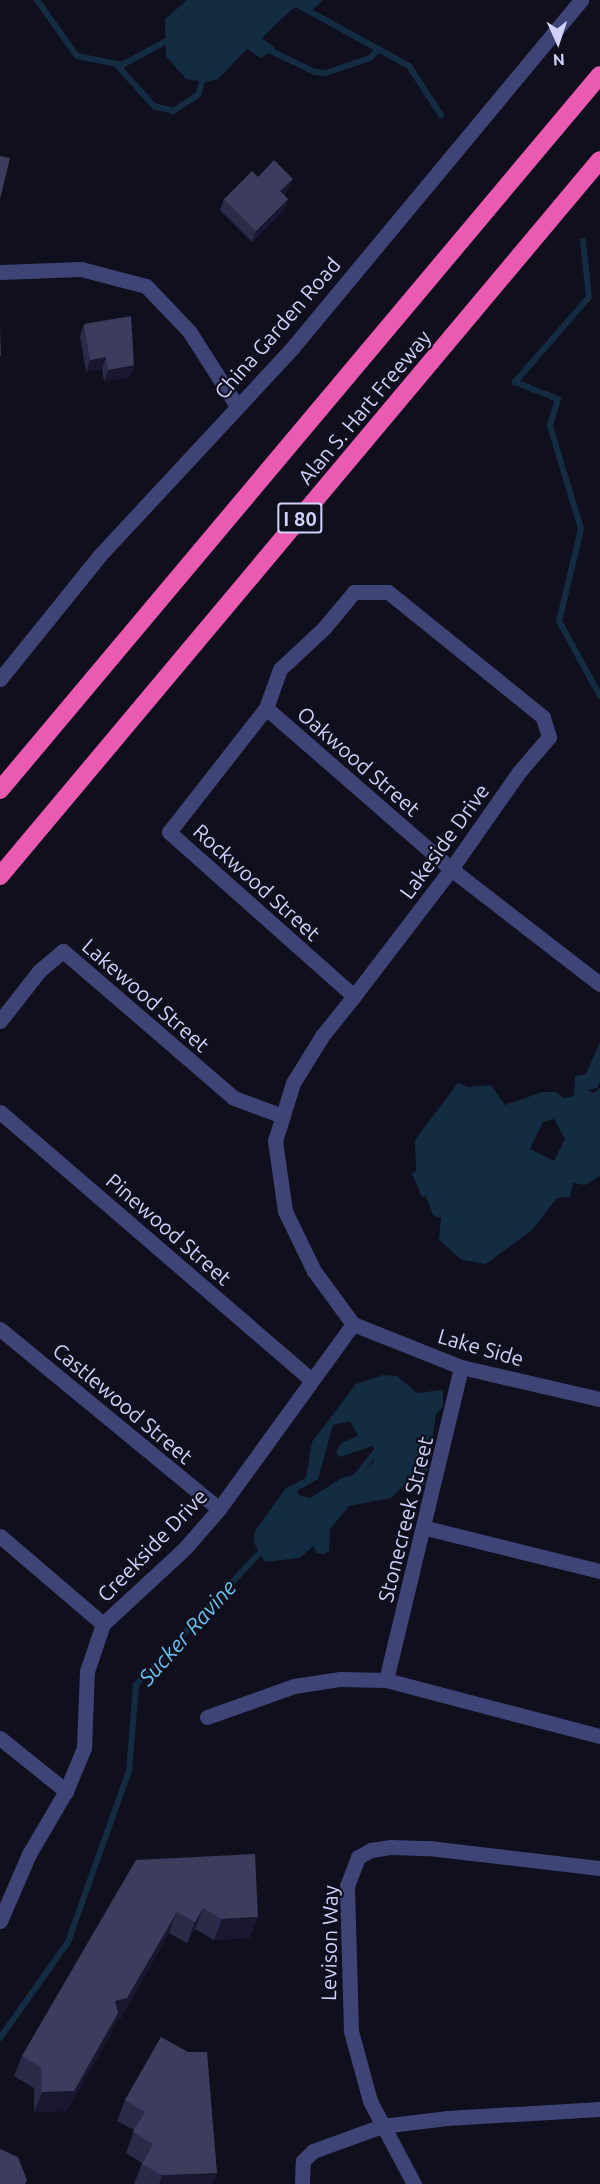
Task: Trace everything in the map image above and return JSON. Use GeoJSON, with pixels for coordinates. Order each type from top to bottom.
{"type":"FeatureCollection","features":[{"type":"Feature","properties":{"kind":"highway","name":"Alan S. Hart Freeway"},"geometry":{"type":"LineString","coordinates":[[0,790],[600,75]]}},
{"type":"Feature","properties":{"kind":"highway","name":"Alan S. Hart Freeway"},"geometry":{"type":"LineString","coordinates":[[0,876],[600,160]]}},
{"type":"Feature","properties":{"kind":"street","name":"China Garden Road"},"geometry":{"type":"LineString","coordinates":[[0,679],[100,555],[300,338],[581,0]]}},
{"type":"Feature","properties":{"kind":"street"},"geometry":{"type":"LineString","coordinates":[[0,272],[81,269],[146,286],[189,331],[237,406]]}},
{"type":"Feature","properties":{"kind":"street","name":"Lakeside Drive"},"geometry":{"type":"LineString","coordinates":[[266,708],[280,669],[324,628],[354,592],[388,592],[543,717],[549,737],[519,772],[451,870],[322,1036],[292,1083],[275,1141],[285,1211],[314,1272],[353,1324]]}},
{"type":"Feature","properties":{"kind":"street","name":"Oakwood Street"},"geometry":{"type":"LineString","coordinates":[[266,708],[451,870],[600,984]]}},
{"type":"Feature","properties":{"kind":"street","name":"Rockwood Street"},"geometry":{"type":"LineString","coordinates":[[266,708],[170,832],[354,996]]}},
{"type":"Feature","properties":{"kind":"street","name":"Lakewood Street"},"geometry":{"type":"LineString","coordinates":[[0,1021],[39,971],[63,951],[234,1098],[283,1116]]}},
{"type":"Feature","properties":{"kind":"street","name":"Pinewood Street"},"geometry":{"type":"LineString","coordinates":[[0,1112],[310,1379]]}},
{"type":"Feature","properties":{"kind":"street","name":"Creekside Drive"},"geometry":{"type":"LineString","coordinates":[[0,1921],[29,1854],[66,1791],[84,1748],[87,1671],[103,1624],[185,1548],[219,1509],[252,1468],[310,1379],[353,1324]]}},
{"type":"Feature","properties":{"kind":"street","name":"Lake Side"},"geometry":{"type":"LineString","coordinates":[[353,1324],[461,1367],[600,1398]]}},
{"type":"Feature","properties":{"kind":"street","name":"Castlewood Street"},"geometry":{"type":"LineString","coordinates":[[0,1329],[219,1509]]}},
{"type":"Feature","properties":{"kind":"street","name":"Stonecreek Street"},"geometry":{"type":"LineString","coordinates":[[386,1680],[426,1528],[461,1367]]}},
{"type":"Feature","properties":{"kind":"street"},"geometry":{"type":"LineString","coordinates":[[426,1528],[600,1571]]}},
{"type":"Feature","properties":{"kind":"street"},"geometry":{"type":"LineString","coordinates":[[0,1536],[103,1624]]}},
{"type":"Feature","properties":{"kind":"street"},"geometry":{"type":"LineString","coordinates":[[207,1717],[294,1686],[340,1678],[386,1680],[600,1736]]}},
{"type":"Feature","properties":{"kind":"street"},"geometry":{"type":"LineString","coordinates":[[0,1738],[66,1791]]}},
{"type":"Feature","properties":{"kind":"street","name":"Levison Way"},"geometry":{"type":"LineString","coordinates":[[382,2126],[359,2065],[351,2031],[347,1886],[358,1857],[371,1850],[391,1847],[429,1848],[600,1868]]}},
{"type":"Feature","properties":{"kind":"street"},"geometry":{"type":"LineString","coordinates":[[302,2184],[303,2161],[313,2151],[382,2126],[447,2118],[600,2109]]}},
{"type":"Feature","properties":{"kind":"street"},"geometry":{"type":"LineString","coordinates":[[382,2126],[414,2184]]}},
{"type":"Feature","properties":{"kind":"water"},"geometry":{"type":"Polygon","coordinates":[[[187,0],[323,0],[308,14],[300,7],[292,9],[262,38],[275,48],[261,58],[247,49],[218,79],[206,82],[186,79],[166,56],[165,19],[187,0]]]}},
{"type":"Feature","properties":{"kind":"water"},"geometry":{"type":"Polygon","coordinates":[[[600,1042],[600,1081],[597,1088],[588,1090],[594,1093],[600,1088],[600,1176],[585,1185],[573,1183],[570,1197],[557,1198],[532,1230],[486,1264],[462,1260],[439,1240],[441,1218],[433,1215],[426,1196],[422,1197],[412,1174],[416,1171],[415,1140],[458,1083],[468,1087],[491,1085],[505,1105],[542,1092],[556,1092],[564,1098],[574,1096],[575,1076],[586,1074],[600,1042]],[[554,1119],[543,1122],[530,1149],[554,1161],[565,1139],[554,1119]]]}},
{"type":"Feature","properties":{"kind":"water"},"geometry":{"type":"Polygon","coordinates":[[[383,1375],[397,1376],[417,1393],[443,1390],[443,1407],[436,1414],[425,1485],[404,1485],[391,1498],[349,1506],[330,1529],[329,1551],[324,1554],[316,1553],[314,1546],[299,1558],[265,1562],[254,1543],[255,1531],[286,1488],[306,1478],[312,1442],[356,1384],[383,1375]],[[350,1421],[333,1425],[318,1479],[297,1491],[299,1495],[310,1498],[342,1478],[363,1472],[374,1462],[374,1458],[367,1458],[374,1450],[372,1446],[340,1457],[336,1453],[341,1443],[358,1436],[350,1421]]]}},
{"type":"Feature","properties":{"kind":"building"},"geometry":{"type":"Polygon","coordinates":[[[0,156],[10,158],[0,199],[0,156]]]}},
{"type":"Feature","properties":{"kind":"building"},"geometry":{"type":"Polygon","coordinates":[[[274,160],[293,179],[280,191],[288,199],[256,231],[224,199],[252,171],[258,177],[274,160]]]}},
{"type":"Feature","properties":{"kind":"building"},"geometry":{"type":"Polygon","coordinates":[[[131,316],[134,365],[108,370],[106,357],[90,360],[84,324],[131,316]]]}},
{"type":"Feature","properties":{"kind":"building"},"geometry":{"type":"Polygon","coordinates":[[[255,1854],[258,1917],[222,1919],[203,1908],[195,1922],[177,1912],[127,1998],[115,2001],[118,2013],[74,2091],[42,2092],[41,2067],[22,2056],[136,1860],[255,1854]]]}},
{"type":"Feature","properties":{"kind":"building"},"geometry":{"type":"Polygon","coordinates":[[[161,2037],[188,2052],[207,2052],[217,2173],[162,2175],[142,2164],[153,2144],[133,2132],[145,2112],[125,2100],[161,2037]]]}},
{"type":"Feature","properties":{"kind":"building"},"geometry":{"type":"Polygon","coordinates":[[[0,2149],[18,2157],[27,2180],[25,2184],[0,2184],[0,2149]]]}},
{"type":"Feature","properties":{"kind":"waterway","name":"Sucker Ravine"},"geometry":{"type":"LineString","coordinates":[[37,0],[77,56],[122,65],[172,38]]}},
{"type":"Feature","properties":{"kind":"waterway","name":"Sucker Ravine"},"geometry":{"type":"LineString","coordinates":[[289,0],[409,66],[441,115]]}},
{"type":"Feature","properties":{"kind":"waterway"},"geometry":{"type":"LineString","coordinates":[[271,51],[315,72],[326,73],[370,58],[379,49]]}},
{"type":"Feature","properties":{"kind":"waterway"},"geometry":{"type":"LineString","coordinates":[[116,64],[154,106],[173,111],[198,95],[202,82]]}},
{"type":"Feature","properties":{"kind":"waterway","name":"Sucker Ravine"},"geometry":{"type":"LineString","coordinates":[[583,241],[589,297],[515,382],[558,399],[550,426],[581,529],[559,621],[600,696]]}},
{"type":"Feature","properties":{"kind":"waterway","name":"Sucker Ravine"},"geometry":{"type":"LineString","coordinates":[[586,1122],[600,1095]]}},
{"type":"Feature","properties":{"kind":"waterway","name":"Sucker Ravine"},"geometry":{"type":"LineString","coordinates":[[354,1479],[376,1452]]}},
{"type":"Feature","properties":{"kind":"waterway","name":"Sucker Ravine"},"geometry":{"type":"LineString","coordinates":[[0,2038],[68,1942],[129,1771],[136,1685],[264,1548]]}}]}
